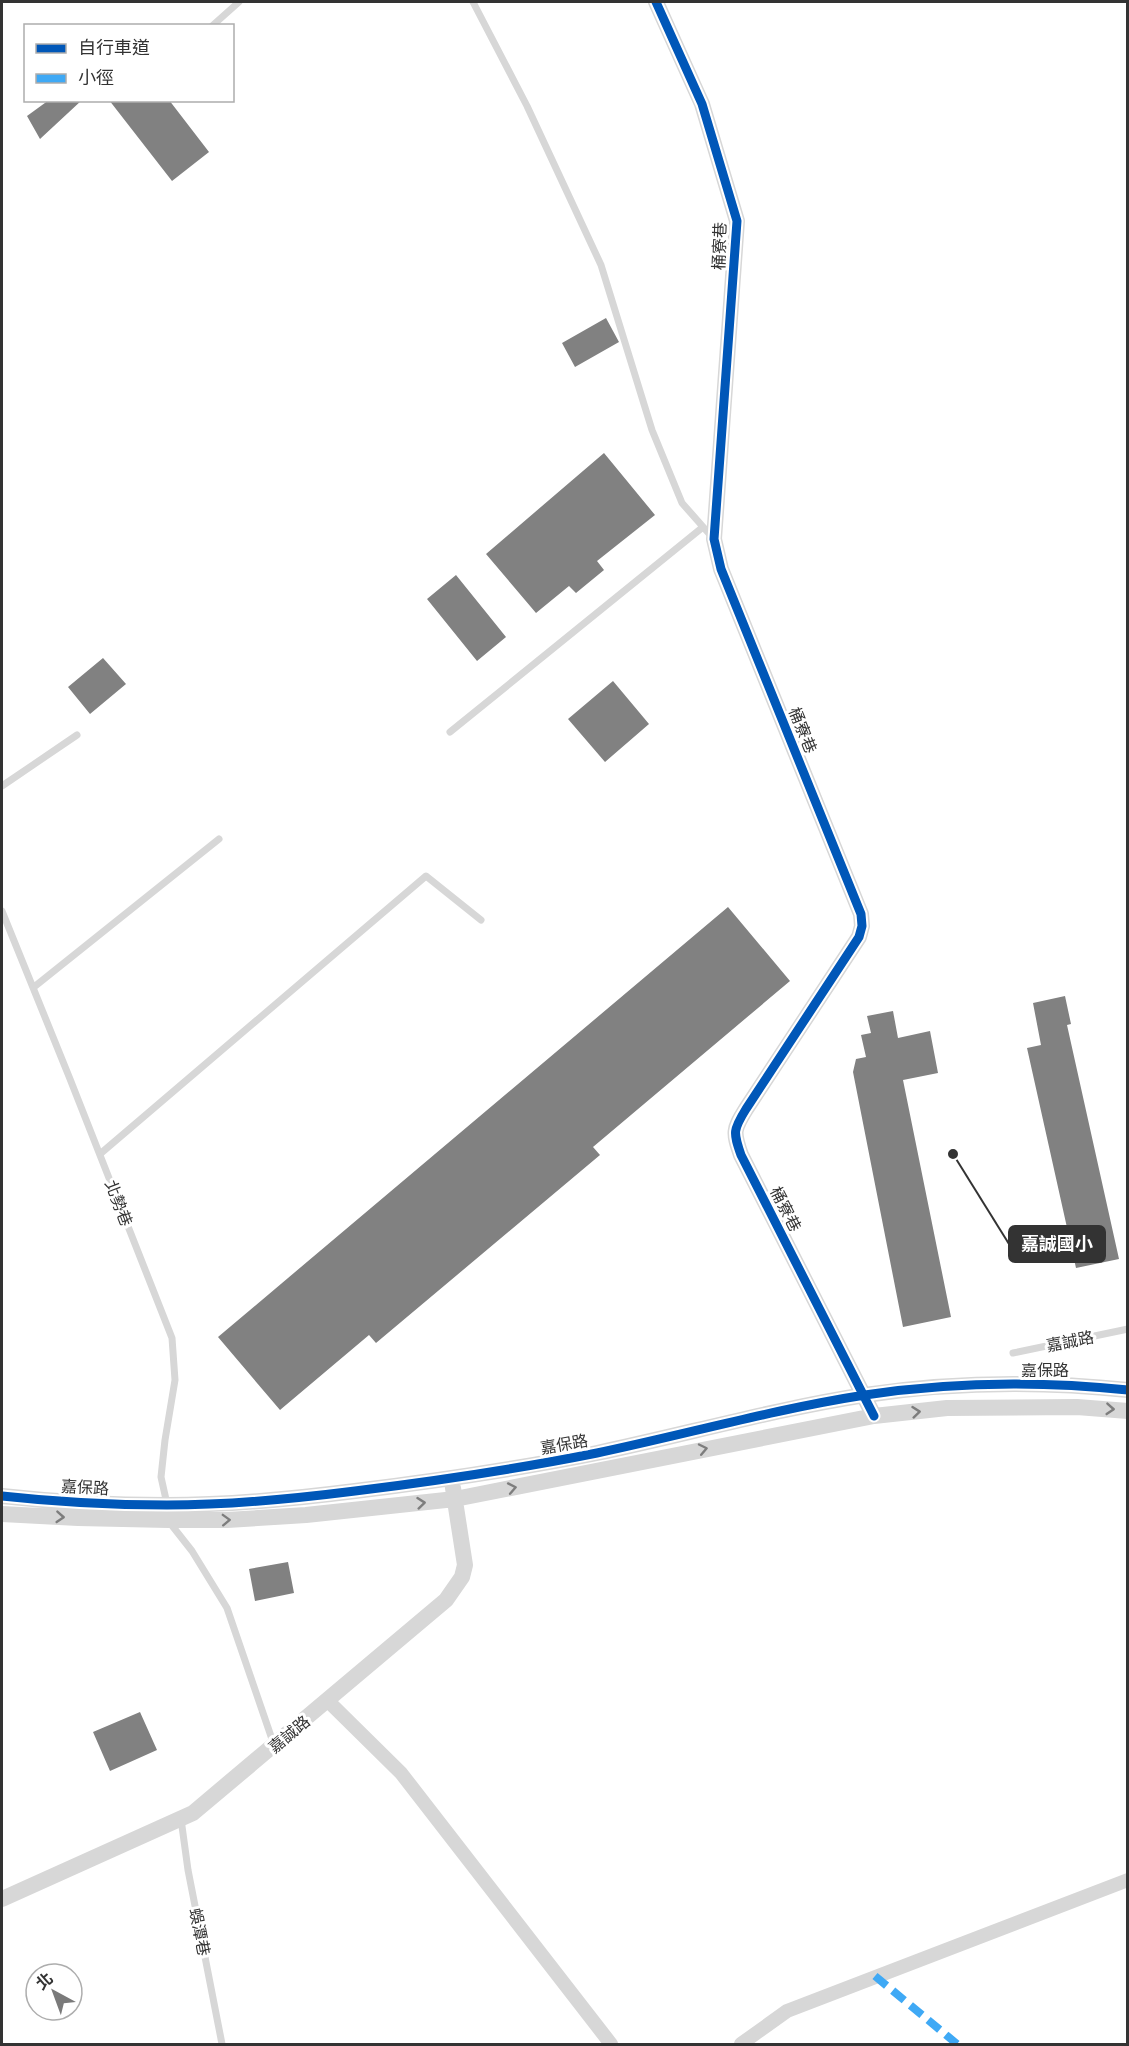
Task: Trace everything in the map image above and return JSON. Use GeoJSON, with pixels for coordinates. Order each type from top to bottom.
{"type":"FeatureCollection","features":[{"type":"Feature","properties":{"kind":"street","name":"桶寮巷"},"geometry":{"type":"LineString","coordinates":[[656,2],[702,104],[737,221],[708,533],[861,914],[862,926],[859,937],[742,1115],[734,1136],[874,1416]]}},
{"type":"Feature","properties":{"kind":"street","name":"嘉保路"},"geometry":{"type":"LineString","coordinates":[[2,1514],[78,1518],[168,1513],[452,1479],[597,1453],[864,1395],[944,1387],[1001,1385],[1082,1385],[1128,1390]]}},
{"type":"Feature","properties":{"kind":"street","name":"嘉保路"},"geometry":{"type":"LineString","coordinates":[[2,1496],[92,1503],[168,1513],[269,1518],[454,1499],[874,1416],[947,1408],[1077,1407],[1128,1411]]}},
{"type":"Feature","properties":{"kind":"street","name":"嘉誠路"},"geometry":{"type":"LineString","coordinates":[[2,1899],[193,1813],[446,1600],[455,1590],[465,1565],[452,1479]]}},
{"type":"Feature","properties":{"kind":"street"},"geometry":{"type":"LineString","coordinates":[[328,1701],[401,1773],[611,2044]]}},
{"type":"Feature","properties":{"kind":"street"},"geometry":{"type":"LineString","coordinates":[[741,2044],[788,2011],[1128,1880]]}},
{"type":"Feature","properties":{"kind":"lane"},"geometry":{"type":"LineString","coordinates":[[214,24],[239,2]]}},
{"type":"Feature","properties":{"kind":"lane"},"geometry":{"type":"LineString","coordinates":[[450,732],[708,533],[682,503],[652,430],[601,265],[527,106],[473,2]]}},
{"type":"Feature","properties":{"kind":"lane"},"geometry":{"type":"LineString","coordinates":[[2,786],[76,735]]}},
{"type":"Feature","properties":{"kind":"lane"},"geometry":{"type":"LineString","coordinates":[[34,987],[219,839]]}},
{"type":"Feature","properties":{"kind":"lane"},"geometry":{"type":"LineString","coordinates":[[100,1154],[426,876],[481,920]]}},
{"type":"Feature","properties":{"kind":"lane","name":"北勢巷"},"geometry":{"type":"LineString","coordinates":[[2,911],[172,1338],[175,1380],[165,1440],[162,1477],[168,1513]]}},
{"type":"Feature","properties":{"kind":"lane","name":"嘉誠路"},"geometry":{"type":"LineString","coordinates":[[1013,1353],[1128,1329]]}},
{"type":"Feature","properties":{"kind":"lane"},"geometry":{"type":"LineString","coordinates":[[168,1513],[227,1608],[274,1746]]}},
{"type":"Feature","properties":{"kind":"lane","name":"蜈潭巷"},"geometry":{"type":"LineString","coordinates":[[181,1819],[188,1869],[222,2044]]}},
{"type":"Feature","properties":{"kind":"building"},"geometry":{"type":"Polygon","coordinates":[[[46,102],[80,102],[40,139],[27,116],[46,102]]]}},
{"type":"Feature","properties":{"kind":"building"},"geometry":{"type":"Polygon","coordinates":[[[111,102],[171,102],[209,152],[172,181],[111,102]]]}},
{"type":"Feature","properties":{"kind":"building"},"geometry":{"type":"Polygon","coordinates":[[[606,318],[619,342],[575,367],[562,343],[606,318]]]}},
{"type":"Feature","properties":{"kind":"building"},"geometry":{"type":"Polygon","coordinates":[[[604,453],[655,515],[597,561],[604,570],[576,593],[569,586],[536,613],[486,554],[604,453]]]}},
{"type":"Feature","properties":{"kind":"building"},"geometry":{"type":"Polygon","coordinates":[[[456,575],[506,637],[477,661],[427,599],[456,575]]]}},
{"type":"Feature","properties":{"kind":"building"},"geometry":{"type":"Polygon","coordinates":[[[103,658],[126,684],[90,714],[68,687],[103,658]]]}},
{"type":"Feature","properties":{"kind":"building"},"geometry":{"type":"Polygon","coordinates":[[[613,681],[649,724],[605,762],[568,719],[613,681]]]}},
{"type":"Feature","properties":{"kind":"building"},"geometry":{"type":"Polygon","coordinates":[[[728,907],[790,981],[593,1147],[600,1155],[376,1343],[369,1335],[280,1410],[218,1337],[728,907]]]}},
{"type":"Feature","properties":{"kind":"building"},"geometry":{"type":"Polygon","coordinates":[[[1065,996],[1071,1024],[1067,1025],[1119,1259],[1076,1268],[1027,1048],[1041,1045],[1033,1003],[1065,996]]]}},
{"type":"Feature","properties":{"kind":"building"},"geometry":{"type":"Polygon","coordinates":[[[893,1011],[898,1038],[930,1031],[938,1073],[903,1080],[951,1317],[903,1327],[853,1072],[856,1059],[866,1057],[861,1035],[871,1033],[867,1016],[893,1011]]]}},
{"type":"Feature","properties":{"kind":"building"},"geometry":{"type":"Polygon","coordinates":[[[288,1562],[294,1593],[255,1601],[249,1569],[288,1562]]]}},
{"type":"Feature","properties":{"kind":"building"},"geometry":{"type":"Polygon","coordinates":[[[140,1712],[157,1750],[110,1771],[93,1732],[140,1712]]]}},
{"type":"Feature","properties":{"kind":"marked path"},"geometry":{"type":"LineString","coordinates":[[875,1976],[957,2044]]}},
{"type":"Feature","properties":{"kind":"cycle path"},"geometry":{"type":"LineString","coordinates":[[656,2],[702,104],[737,221],[714,539],[721,569],[861,914],[862,926],[859,937],[742,1116],[736,1136],[741,1155],[874,1416]]}},
{"type":"Feature","properties":{"kind":"cycle path"},"geometry":{"type":"LineString","coordinates":[[2,1496],[146,1505],[191,1505],[284,1499],[416,1483],[537,1464],[597,1453],[798,1407],[865,1395],[930,1387],[996,1384],[1062,1385],[1128,1390]]}},
{"type":"Feature","properties":{"kind":"place","name":"嘉誠國小"},"geometry":{"type":"Point","coordinates":[953,1154]}}]}
